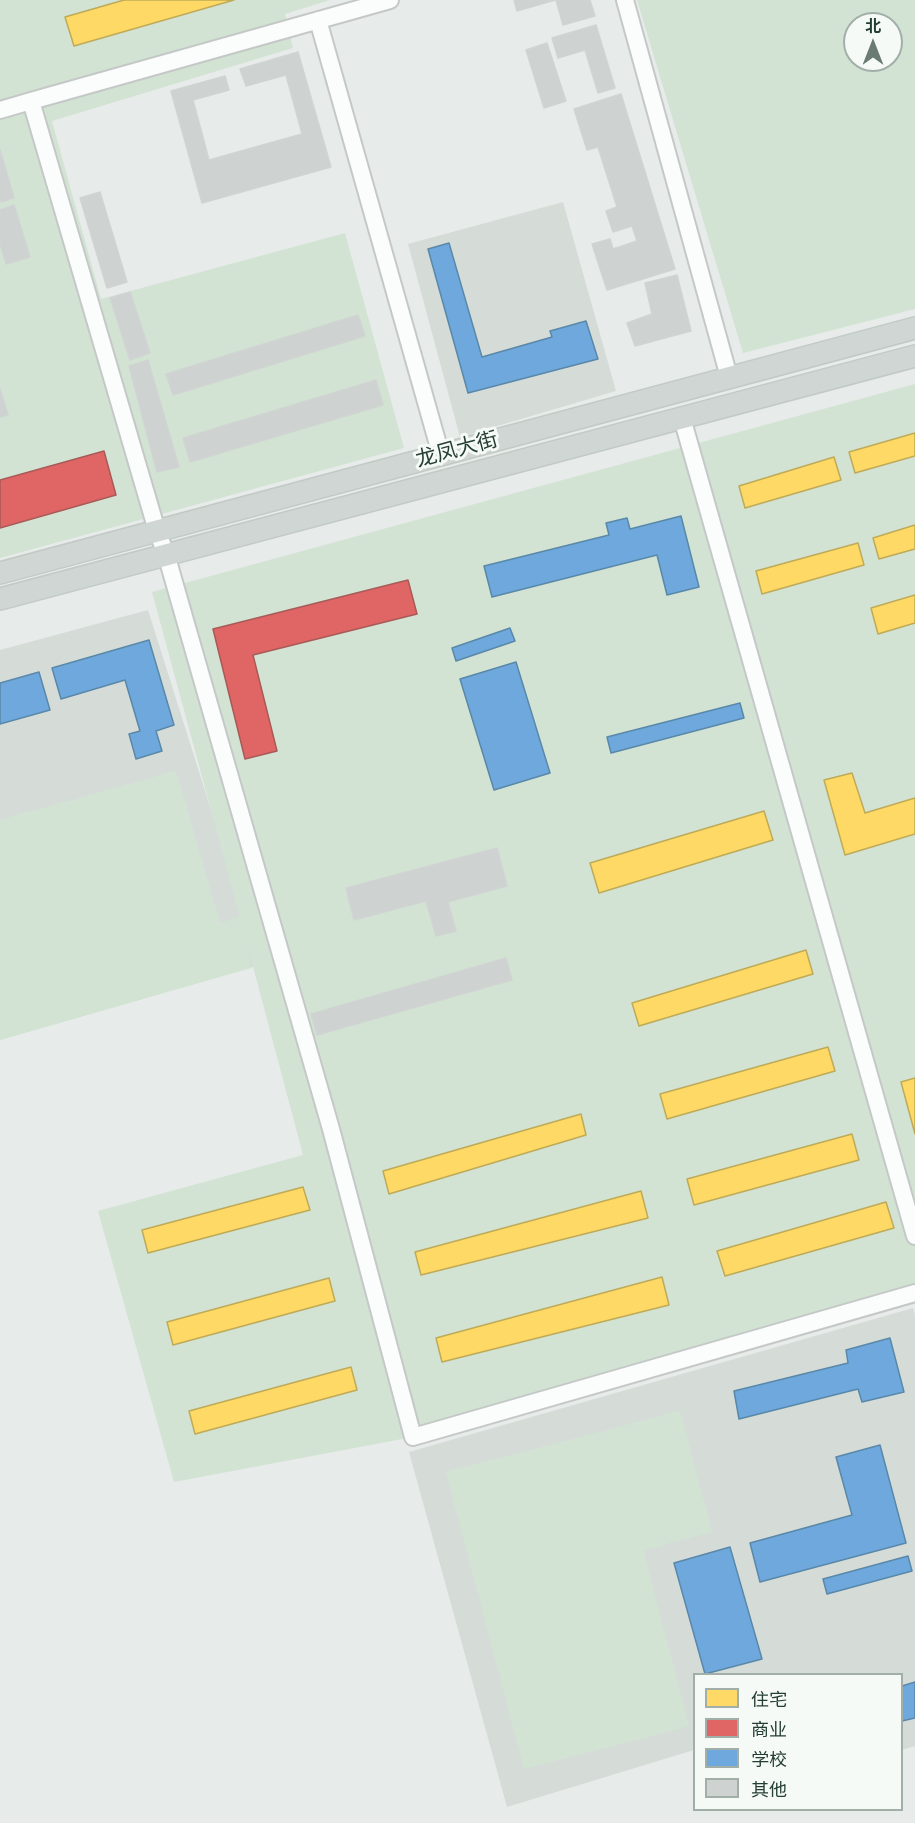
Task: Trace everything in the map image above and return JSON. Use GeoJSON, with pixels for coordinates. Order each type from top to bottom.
{"type":"FeatureCollection","features":[{"type":"Feature","properties":{"kind":"main road","name":"龙凤大街"},"geometry":{"type":"LineString","coordinates":[[0,573],[915,328]]}},
{"type":"Feature","properties":{"kind":"main road","name":"龙凤大街"},"geometry":{"type":"LineString","coordinates":[[0,599],[915,356]]}},
{"type":"Feature","properties":{"kind":"street"},"geometry":{"type":"LineString","coordinates":[[0,110],[390,0]]}},
{"type":"Feature","properties":{"kind":"street"},"geometry":{"type":"LineString","coordinates":[[625,0],[729,377]]}},
{"type":"Feature","properties":{"kind":"street"},"geometry":{"type":"LineString","coordinates":[[318,20],[441,455]]}},
{"type":"Feature","properties":{"kind":"street"},"geometry":{"type":"LineString","coordinates":[[31,101],[157,531],[166,554],[331,1129],[413,1437],[915,1293]]}},
{"type":"Feature","properties":{"kind":"street"},"geometry":{"type":"LineString","coordinates":[[682,418],[915,1236]]}},
{"type":"Feature","properties":{"kind":"shaded area"},"geometry":{"type":"Polygon","coordinates":[[[563,202],[616,391],[460,437],[408,244],[563,202]]]}},
{"type":"Feature","properties":{"kind":"shaded area"},"geometry":{"type":"Polygon","coordinates":[[[148,610],[260,965],[0,1040],[0,650],[148,610]]]}},
{"type":"Feature","properties":{"kind":"shaded area"},"geometry":{"type":"Polygon","coordinates":[[[913,1308],[915,1315],[915,1746],[903,1750],[903,1673],[693,1673],[693,1750],[507,1807],[409,1452],[913,1308]]]}},
{"type":"Feature","properties":{"kind":"green space"},"geometry":{"type":"Polygon","coordinates":[[[0,0],[330,0],[285,14],[293,48],[52,121],[101,299],[345,233],[404,448],[0,558],[0,0]]]}},
{"type":"Feature","properties":{"kind":"green space"},"geometry":{"type":"Polygon","coordinates":[[[637,0],[915,0],[915,309],[743,353],[637,0]]]}},
{"type":"Feature","properties":{"kind":"green space"},"geometry":{"type":"Polygon","coordinates":[[[915,384],[915,1293],[413,1437],[174,1482],[98,1211],[303,1155],[246,940],[251,968],[0,1040],[0,820],[176,771],[220,923],[240,917],[152,592],[915,384]]]}},
{"type":"Feature","properties":{"kind":"green space"},"geometry":{"type":"Polygon","coordinates":[[[680,1411],[712,1532],[643,1550],[689,1726],[524,1769],[446,1472],[680,1411]]]}},
{"type":"Feature","properties":{"kind":"building: 住宅"},"geometry":{"type":"Polygon","coordinates":[[[124,0],[234,0],[74,46],[65,17],[124,0]]]}},
{"type":"Feature","properties":{"kind":"building: 住宅"},"geometry":{"type":"Polygon","coordinates":[[[915,433],[915,456],[855,473],[849,452],[915,433]]]}},
{"type":"Feature","properties":{"kind":"building: 住宅"},"geometry":{"type":"Polygon","coordinates":[[[834,457],[841,480],[745,508],[739,486],[834,457]]]}},
{"type":"Feature","properties":{"kind":"building: 住宅"},"geometry":{"type":"Polygon","coordinates":[[[915,525],[915,549],[879,559],[873,538],[915,525]]]}},
{"type":"Feature","properties":{"kind":"building: 住宅"},"geometry":{"type":"Polygon","coordinates":[[[858,543],[864,565],[762,594],[756,571],[858,543]]]}},
{"type":"Feature","properties":{"kind":"building: 住宅"},"geometry":{"type":"Polygon","coordinates":[[[915,595],[915,623],[878,634],[871,608],[915,595]]]}},
{"type":"Feature","properties":{"kind":"building: 住宅"},"geometry":{"type":"Polygon","coordinates":[[[852,773],[865,813],[915,798],[915,834],[845,855],[824,780],[852,773]]]}},
{"type":"Feature","properties":{"kind":"building: 住宅"},"geometry":{"type":"Polygon","coordinates":[[[764,811],[773,840],[599,893],[590,863],[764,811]]]}},
{"type":"Feature","properties":{"kind":"building: 住宅"},"geometry":{"type":"Polygon","coordinates":[[[806,950],[813,974],[639,1026],[632,1003],[806,950]]]}},
{"type":"Feature","properties":{"kind":"building: 住宅"},"geometry":{"type":"Polygon","coordinates":[[[828,1047],[835,1071],[667,1119],[660,1094],[828,1047]]]}},
{"type":"Feature","properties":{"kind":"building: 住宅"},"geometry":{"type":"Polygon","coordinates":[[[915,1078],[915,1134],[901,1082],[915,1078]]]}},
{"type":"Feature","properties":{"kind":"building: 住宅"},"geometry":{"type":"Polygon","coordinates":[[[581,1114],[586,1135],[389,1194],[383,1171],[581,1114]]]}},
{"type":"Feature","properties":{"kind":"building: 住宅"},"geometry":{"type":"Polygon","coordinates":[[[852,1134],[859,1160],[694,1205],[687,1179],[852,1134]]]}},
{"type":"Feature","properties":{"kind":"building: 住宅"},"geometry":{"type":"Polygon","coordinates":[[[303,1187],[310,1210],[148,1253],[142,1230],[303,1187]]]}},
{"type":"Feature","properties":{"kind":"building: 住宅"},"geometry":{"type":"Polygon","coordinates":[[[641,1191],[648,1218],[421,1275],[415,1252],[641,1191]]]}},
{"type":"Feature","properties":{"kind":"building: 住宅"},"geometry":{"type":"Polygon","coordinates":[[[886,1202],[894,1228],[725,1276],[717,1251],[886,1202]]]}},
{"type":"Feature","properties":{"kind":"building: 住宅"},"geometry":{"type":"Polygon","coordinates":[[[662,1277],[669,1305],[442,1362],[436,1338],[662,1277]]]}},
{"type":"Feature","properties":{"kind":"building: 住宅"},"geometry":{"type":"Polygon","coordinates":[[[329,1278],[335,1301],[173,1345],[167,1322],[329,1278]]]}},
{"type":"Feature","properties":{"kind":"building: 住宅"},"geometry":{"type":"Polygon","coordinates":[[[351,1367],[357,1390],[195,1434],[189,1411],[351,1367]]]}},
{"type":"Feature","properties":{"kind":"building: 商业"},"geometry":{"type":"Polygon","coordinates":[[[104,451],[116,495],[0,528],[0,480],[104,451]]]}},
{"type":"Feature","properties":{"kind":"building: 商业"},"geometry":{"type":"Polygon","coordinates":[[[408,580],[417,614],[253,655],[277,751],[245,759],[213,629],[408,580]]]}},
{"type":"Feature","properties":{"kind":"building: 学校"},"geometry":{"type":"Polygon","coordinates":[[[449,243],[482,357],[552,337],[550,331],[586,321],[598,359],[468,393],[428,249],[449,243]]]}},
{"type":"Feature","properties":{"kind":"building: 学校"},"geometry":{"type":"Polygon","coordinates":[[[681,516],[699,587],[667,595],[657,555],[492,597],[484,566],[609,535],[606,523],[627,518],[630,529],[681,516]]]}},
{"type":"Feature","properties":{"kind":"building: 学校"},"geometry":{"type":"Polygon","coordinates":[[[510,628],[515,641],[456,661],[452,648],[510,628]]]}},
{"type":"Feature","properties":{"kind":"building: 学校"},"geometry":{"type":"Polygon","coordinates":[[[149,640],[174,725],[156,731],[162,751],[136,759],[129,734],[140,731],[125,680],[61,699],[52,668],[149,640]]]}},
{"type":"Feature","properties":{"kind":"building: 学校"},"geometry":{"type":"Polygon","coordinates":[[[516,662],[550,773],[494,790],[460,679],[516,662]]]}},
{"type":"Feature","properties":{"kind":"building: 学校"},"geometry":{"type":"Polygon","coordinates":[[[39,672],[50,710],[0,724],[0,683],[39,672]]]}},
{"type":"Feature","properties":{"kind":"building: 学校"},"geometry":{"type":"Polygon","coordinates":[[[740,703],[744,718],[611,753],[607,737],[740,703]]]}},
{"type":"Feature","properties":{"kind":"building: 学校"},"geometry":{"type":"Polygon","coordinates":[[[890,1338],[904,1392],[862,1402],[858,1389],[739,1419],[734,1391],[848,1363],[846,1350],[890,1338]]]}},
{"type":"Feature","properties":{"kind":"building: 学校"},"geometry":{"type":"Polygon","coordinates":[[[880,1445],[906,1543],[760,1582],[750,1543],[852,1515],[836,1457],[880,1445]]]}},
{"type":"Feature","properties":{"kind":"building: 学校"},"geometry":{"type":"Polygon","coordinates":[[[730,1547],[762,1659],[705,1673],[674,1563],[730,1547]]]}},
{"type":"Feature","properties":{"kind":"building: 学校"},"geometry":{"type":"Polygon","coordinates":[[[908,1556],[912,1571],[827,1594],[823,1579],[908,1556]]]}},
{"type":"Feature","properties":{"kind":"building: 学校"},"geometry":{"type":"Polygon","coordinates":[[[915,1682],[915,1718],[903,1721],[903,1686],[915,1682]]]}},
{"type":"Feature","properties":{"kind":"building: 其他"},"geometry":{"type":"Polygon","coordinates":[[[514,0],[555,0],[517,11],[514,0]]]}},
{"type":"Feature","properties":{"kind":"building: 其他"},"geometry":{"type":"Polygon","coordinates":[[[556,0],[590,0],[595,16],[563,25],[556,0]]]}},
{"type":"Feature","properties":{"kind":"building: 其他"},"geometry":{"type":"Polygon","coordinates":[[[596,25],[615,88],[598,93],[585,50],[558,58],[552,38],[596,25]]]}},
{"type":"Feature","properties":{"kind":"building: 其他"},"geometry":{"type":"Polygon","coordinates":[[[547,43],[566,101],[544,108],[526,50],[547,43]]]}},
{"type":"Feature","properties":{"kind":"building: 其他"},"geometry":{"type":"Polygon","coordinates":[[[298,52],[331,167],[202,203],[171,91],[225,76],[229,90],[193,100],[209,160],[302,134],[286,75],[246,86],[240,69],[298,52]]]}},
{"type":"Feature","properties":{"kind":"building: 其他"},"geometry":{"type":"Polygon","coordinates":[[[621,94],[675,269],[607,290],[592,244],[610,239],[613,249],[637,241],[632,226],[613,232],[606,211],[617,207],[598,147],[587,150],[574,109],[621,94]]]}},
{"type":"Feature","properties":{"kind":"building: 其他"},"geometry":{"type":"Polygon","coordinates":[[[0,150],[14,198],[0,202],[0,150]]]}},
{"type":"Feature","properties":{"kind":"building: 其他"},"geometry":{"type":"Polygon","coordinates":[[[100,192],[127,282],[107,288],[80,198],[100,192]]]}},
{"type":"Feature","properties":{"kind":"building: 其他"},"geometry":{"type":"Polygon","coordinates":[[[14,205],[30,257],[6,264],[0,244],[0,210],[14,205]]]}},
{"type":"Feature","properties":{"kind":"building: 其他"},"geometry":{"type":"Polygon","coordinates":[[[677,275],[691,331],[635,346],[627,323],[652,314],[645,283],[677,275]]]}},
{"type":"Feature","properties":{"kind":"building: 其他"},"geometry":{"type":"Polygon","coordinates":[[[130,292],[150,353],[130,360],[110,298],[130,292]]]}},
{"type":"Feature","properties":{"kind":"building: 其他"},"geometry":{"type":"Polygon","coordinates":[[[358,315],[365,336],[173,395],[166,374],[358,315]]]}},
{"type":"Feature","properties":{"kind":"building: 其他"},"geometry":{"type":"Polygon","coordinates":[[[148,360],[179,467],[157,472],[129,366],[148,360]]]}},
{"type":"Feature","properties":{"kind":"building: 其他"},"geometry":{"type":"Polygon","coordinates":[[[376,380],[383,405],[190,462],[183,438],[376,380]]]}},
{"type":"Feature","properties":{"kind":"building: 其他"},"geometry":{"type":"Polygon","coordinates":[[[0,389],[8,415],[0,417],[0,389]]]}},
{"type":"Feature","properties":{"kind":"building: 其他"},"geometry":{"type":"Polygon","coordinates":[[[497,848],[507,886],[448,902],[456,931],[436,936],[426,901],[354,920],[346,888],[497,848]]]}},
{"type":"Feature","properties":{"kind":"building: 其他"},"geometry":{"type":"Polygon","coordinates":[[[506,958],[512,980],[317,1035],[311,1014],[506,958]]]}}]}
